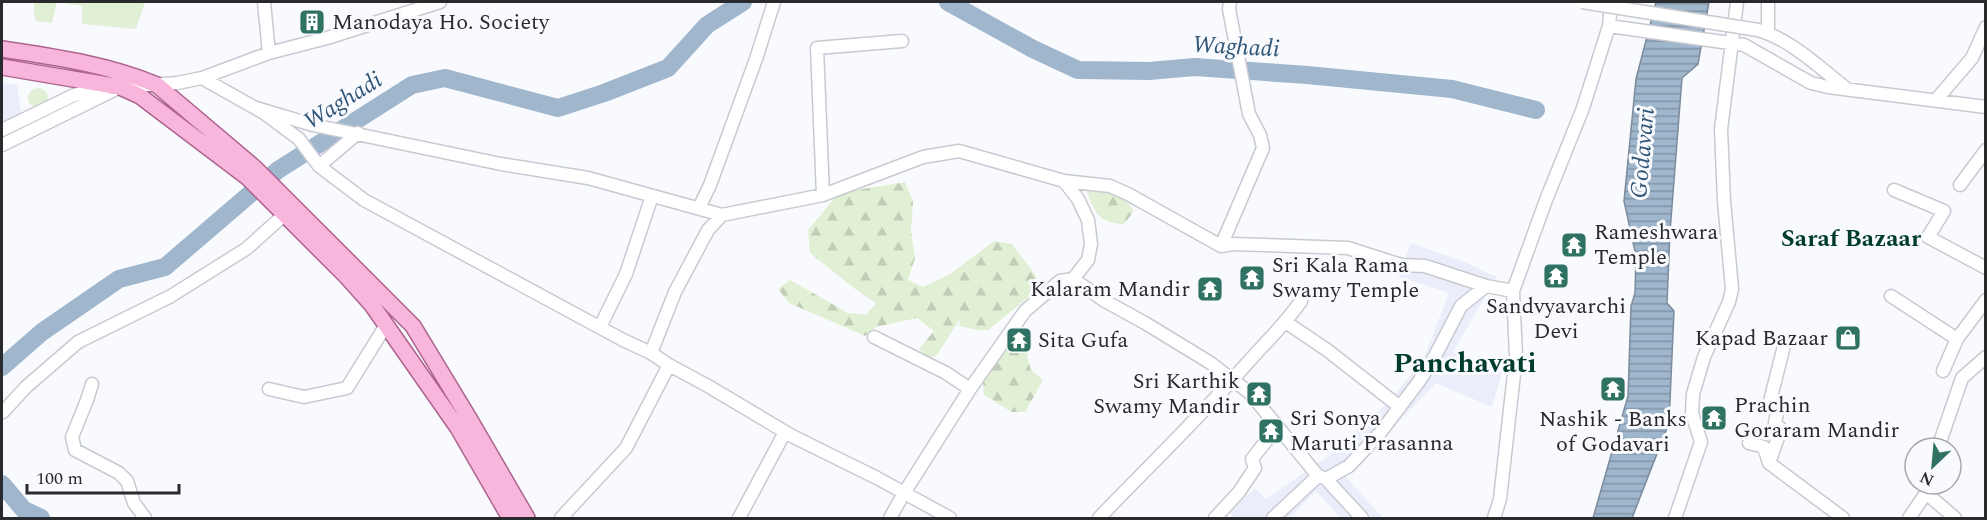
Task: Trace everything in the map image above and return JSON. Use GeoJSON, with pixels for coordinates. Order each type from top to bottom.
{"type":"FeatureCollection","features":[{"type":"Feature","properties":{"kind":"main road"},"geometry":{"type":"LineString","coordinates":[[3,45],[86,63],[138,77],[156,85],[251,173],[347,277],[387,325],[458,428],[510,519]]}},
{"type":"Feature","properties":{"kind":"main road"},"geometry":{"type":"LineString","coordinates":[[2,67],[120,87],[140,96],[251,173]]}},
{"type":"Feature","properties":{"kind":"main road"},"geometry":{"type":"LineString","coordinates":[[282,207],[413,326],[471,420],[527,519]]}},
{"type":"Feature","properties":{"kind":"street"},"geometry":{"type":"LineString","coordinates":[[264,2],[269,53]]}},
{"type":"Feature","properties":{"kind":"street"},"geometry":{"type":"LineString","coordinates":[[2,130],[72,96],[92,89],[177,83],[202,78],[269,53],[327,38],[419,4],[440,2]]}},
{"type":"Feature","properties":{"kind":"street"},"geometry":{"type":"LineString","coordinates":[[699,208],[710,185],[756,60],[774,2]]}},
{"type":"Feature","properties":{"kind":"street"},"geometry":{"type":"LineString","coordinates":[[1221,246],[1263,148],[1260,135],[1249,114],[1229,9],[1230,2]]}},
{"type":"Feature","properties":{"kind":"street"},"geometry":{"type":"LineString","coordinates":[[1582,2],[1763,32],[1778,38],[1812,61],[1848,90]]}},
{"type":"Feature","properties":{"kind":"street"},"geometry":{"type":"LineString","coordinates":[[1494,519],[1500,499],[1516,356],[1513,291],[1539,219],[1584,108],[1609,26],[1611,2]]}},
{"type":"Feature","properties":{"kind":"street"},"geometry":{"type":"LineString","coordinates":[[1675,519],[1701,442],[1692,413],[1693,394],[1704,357],[1730,302],[1732,289],[1724,201],[1721,129],[1737,2]]}},
{"type":"Feature","properties":{"kind":"street"},"geometry":{"type":"LineString","coordinates":[[1763,32],[1768,2]]}},
{"type":"Feature","properties":{"kind":"street"},"geometry":{"type":"LineString","coordinates":[[1609,26],[1744,45],[1811,83],[1848,90],[1986,107]]}},
{"type":"Feature","properties":{"kind":"street"},"geometry":{"type":"LineString","coordinates":[[1936,100],[1972,58],[1986,27]]}},
{"type":"Feature","properties":{"kind":"street"},"geometry":{"type":"LineString","coordinates":[[823,195],[818,48],[902,41]]}},
{"type":"Feature","properties":{"kind":"street"},"geometry":{"type":"LineString","coordinates":[[202,78],[256,108],[299,139],[319,166],[364,200],[651,352],[669,365],[785,432],[950,519]]}},
{"type":"Feature","properties":{"kind":"street"},"geometry":{"type":"LineString","coordinates":[[2,145],[120,87]]}},
{"type":"Feature","properties":{"kind":"street"},"geometry":{"type":"LineString","coordinates":[[256,108],[313,124],[501,164],[588,178],[722,215],[823,195],[923,157],[960,151],[1064,181],[1110,186],[1221,246],[1233,244],[1348,248],[1401,265],[1425,266],[1486,286],[1513,291]]}},
{"type":"Feature","properties":{"kind":"street"},"geometry":{"type":"LineString","coordinates":[[319,166],[354,133]]}},
{"type":"Feature","properties":{"kind":"street"},"geometry":{"type":"LineString","coordinates":[[1960,185],[1986,150]]}},
{"type":"Feature","properties":{"kind":"street"},"geometry":{"type":"LineString","coordinates":[[890,519],[970,389],[1025,311],[1060,282],[1073,279],[1088,260],[1091,244],[1088,220],[1078,199],[1064,181]]}},
{"type":"Feature","properties":{"kind":"street"},"geometry":{"type":"LineString","coordinates":[[1894,190],[1944,211],[1928,237],[1986,268]]}},
{"type":"Feature","properties":{"kind":"street"},"geometry":{"type":"LineString","coordinates":[[600,327],[626,274],[652,196]]}},
{"type":"Feature","properties":{"kind":"street"},"geometry":{"type":"LineString","coordinates":[[3,412],[26,387],[78,342],[171,296],[246,249],[282,207]]}},
{"type":"Feature","properties":{"kind":"street"},"geometry":{"type":"LineString","coordinates":[[651,352],[675,292],[708,230],[722,215]]}},
{"type":"Feature","properties":{"kind":"street"},"geometry":{"type":"LineString","coordinates":[[1073,279],[1105,301],[1145,322],[1200,357],[1251,393],[1277,427],[1362,519]]}},
{"type":"Feature","properties":{"kind":"street"},"geometry":{"type":"LineString","coordinates":[[1273,519],[1322,477],[1349,466],[1380,433],[1434,358],[1461,306],[1486,286]]}},
{"type":"Feature","properties":{"kind":"street"},"geometry":{"type":"LineString","coordinates":[[1891,296],[1957,339]]}},
{"type":"Feature","properties":{"kind":"street"},"geometry":{"type":"LineString","coordinates":[[1942,371],[1957,339],[1986,300]]}},
{"type":"Feature","properties":{"kind":"street"},"geometry":{"type":"LineString","coordinates":[[1099,519],[1287,323],[1300,301]]}},
{"type":"Feature","properties":{"kind":"street"},"geometry":{"type":"LineString","coordinates":[[1287,323],[1327,350],[1400,407]]}},
{"type":"Feature","properties":{"kind":"street"},"geometry":{"type":"LineString","coordinates":[[269,389],[304,397],[347,388],[387,325]]}},
{"type":"Feature","properties":{"kind":"street"},"geometry":{"type":"LineString","coordinates":[[874,337],[946,373],[970,389]]}},
{"type":"Feature","properties":{"kind":"street"},"geometry":{"type":"LineString","coordinates":[[1769,463],[1781,429],[1775,423],[1778,408],[1768,405],[1785,342]]}},
{"type":"Feature","properties":{"kind":"street"},"geometry":{"type":"LineString","coordinates":[[1942,436],[1962,378],[1986,357]]}},
{"type":"Feature","properties":{"kind":"street"},"geometry":{"type":"LineString","coordinates":[[561,519],[626,448],[669,365]]}},
{"type":"Feature","properties":{"kind":"street"},"geometry":{"type":"LineString","coordinates":[[92,384],[72,436],[75,450],[119,473],[127,481],[134,503],[146,519]]}},
{"type":"Feature","properties":{"kind":"street"},"geometry":{"type":"LineString","coordinates":[[1215,519],[1256,468],[1252,459],[1277,427]]}},
{"type":"Feature","properties":{"kind":"street"},"geometry":{"type":"LineString","coordinates":[[739,519],[785,432]]}},
{"type":"Feature","properties":{"kind":"street"},"geometry":{"type":"LineString","coordinates":[[1749,443],[1764,447],[1769,463],[1844,519]]}},
{"type":"Feature","properties":{"kind":"street"},"geometry":{"type":"LineString","coordinates":[[1909,519],[1922,496]]}},
{"type":"Feature","properties":{"kind":"street"},"geometry":{"type":"LineString","coordinates":[[1934,496],[1955,519]]}},
{"type":"Feature","properties":{"kind":"shaded area"},"geometry":{"type":"Polygon","coordinates":[[[2,83],[17,85],[21,113],[2,125],[2,83]]]}},
{"type":"Feature","properties":{"kind":"shaded area"},"geometry":{"type":"Polygon","coordinates":[[[1411,243],[1467,263],[1497,277],[1453,352],[1502,372],[1492,407],[1436,383],[1346,477],[1383,518],[1341,518],[1316,491],[1289,518],[1235,518],[1229,512],[1255,488],[1266,499],[1331,454],[1383,407],[1422,363],[1449,293],[1398,276],[1411,243]]]}},
{"type":"Feature","properties":{"kind":"green space"},"geometry":{"type":"Polygon","coordinates":[[[34,2],[57,2],[52,23],[36,21],[34,2]]]}},
{"type":"Feature","properties":{"kind":"green space"},"geometry":{"type":"Polygon","coordinates":[[[57,2],[145,2],[136,29],[82,24],[82,6],[57,2]]]}},
{"type":"Feature","properties":{"kind":"green space"},"geometry":{"type":"Polygon","coordinates":[[[34,88],[42,88],[48,94],[48,102],[42,108],[34,108],[28,102],[28,94],[34,88]]]}},
{"type":"Feature","properties":{"kind":"green space"},"geometry":{"type":"Polygon","coordinates":[[[905,182],[913,202],[911,232],[915,258],[908,280],[923,287],[949,275],[994,241],[1012,244],[1036,276],[1035,292],[988,330],[959,326],[960,319],[937,355],[928,359],[919,349],[934,331],[917,318],[876,327],[865,336],[789,303],[778,289],[790,280],[848,313],[866,315],[876,303],[810,253],[808,230],[839,193],[905,182]]]}},
{"type":"Feature","properties":{"kind":"green space"},"geometry":{"type":"Polygon","coordinates":[[[1094,186],[1124,198],[1134,211],[1124,224],[1103,219],[1095,210],[1086,190],[1094,186]]]}},
{"type":"Feature","properties":{"kind":"green space"},"geometry":{"type":"Polygon","coordinates":[[[1017,327],[1029,330],[1027,357],[1031,370],[1043,380],[1025,412],[1012,412],[984,395],[983,382],[1017,327]]]}},
{"type":"Feature","properties":{"kind":"water","name":"Godavari"},"geometry":{"type":"Polygon","coordinates":[[[1656,2],[1709,2],[1698,64],[1682,78],[1667,303],[1674,311],[1669,423],[1632,518],[1593,518],[1628,396],[1631,306],[1635,293],[1636,256],[1624,201],[1636,79],[1656,2]]]}},
{"type":"Feature","properties":{"kind":"waterway","name":"Waghadi"},"geometry":{"type":"LineString","coordinates":[[2,367],[42,332],[119,279],[165,267],[278,170],[412,85],[445,78],[558,108],[668,68],[707,25],[743,2]]}},
{"type":"Feature","properties":{"kind":"waterway","name":"Waghadi"},"geometry":{"type":"LineString","coordinates":[[948,2],[1033,49],[1078,70],[1149,71],[1195,67],[1307,75],[1452,89],[1536,110]]}},
{"type":"Feature","properties":{"kind":"waterway","name":"Waghadi"},"geometry":{"type":"LineString","coordinates":[[2,484],[24,510],[41,518]]}},
{"type":"Feature","properties":{"kind":"place","name":"Manodaya Ho. Society"},"geometry":{"type":"Point","coordinates":[312,22]}},
{"type":"Feature","properties":{"kind":"place","name":"Rameshwara Temple"},"geometry":{"type":"Point","coordinates":[1574,245]}},
{"type":"Feature","properties":{"kind":"place","name":"Sandvyavarchi Devi"},"geometry":{"type":"Point","coordinates":[1556,276]}},
{"type":"Feature","properties":{"kind":"place","name":"Sri Kala Rama Swamy Temple"},"geometry":{"type":"Point","coordinates":[1252,278]}},
{"type":"Feature","properties":{"kind":"place","name":"Kalaram Mandir"},"geometry":{"type":"Point","coordinates":[1210,289]}},
{"type":"Feature","properties":{"kind":"place","name":"Kapad Bazaar"},"geometry":{"type":"Point","coordinates":[1848,338]}},
{"type":"Feature","properties":{"kind":"place","name":"Sita Gufa"},"geometry":{"type":"Point","coordinates":[1019,340]}},
{"type":"Feature","properties":{"kind":"place","name":"Nashik - Banks of Godavari"},"geometry":{"type":"Point","coordinates":[1613,389]}},
{"type":"Feature","properties":{"kind":"place","name":"Sri Karthik Swamy Mandir"},"geometry":{"type":"Point","coordinates":[1259,394]}},
{"type":"Feature","properties":{"kind":"place","name":"Prachin Goraram Mandir"},"geometry":{"type":"Point","coordinates":[1714,418]}},
{"type":"Feature","properties":{"kind":"place","name":"Sri Sonya Maruti Prasanna"},"geometry":{"type":"Point","coordinates":[1271,431]}},
{"type":"Feature","properties":{"kind":"district","name":"Saraf Bazaar"},"geometry":{"type":"Point","coordinates":[1851,239]}},
{"type":"Feature","properties":{"kind":"district","name":"Panchavati"},"geometry":{"type":"Point","coordinates":[1465,363]}}]}
